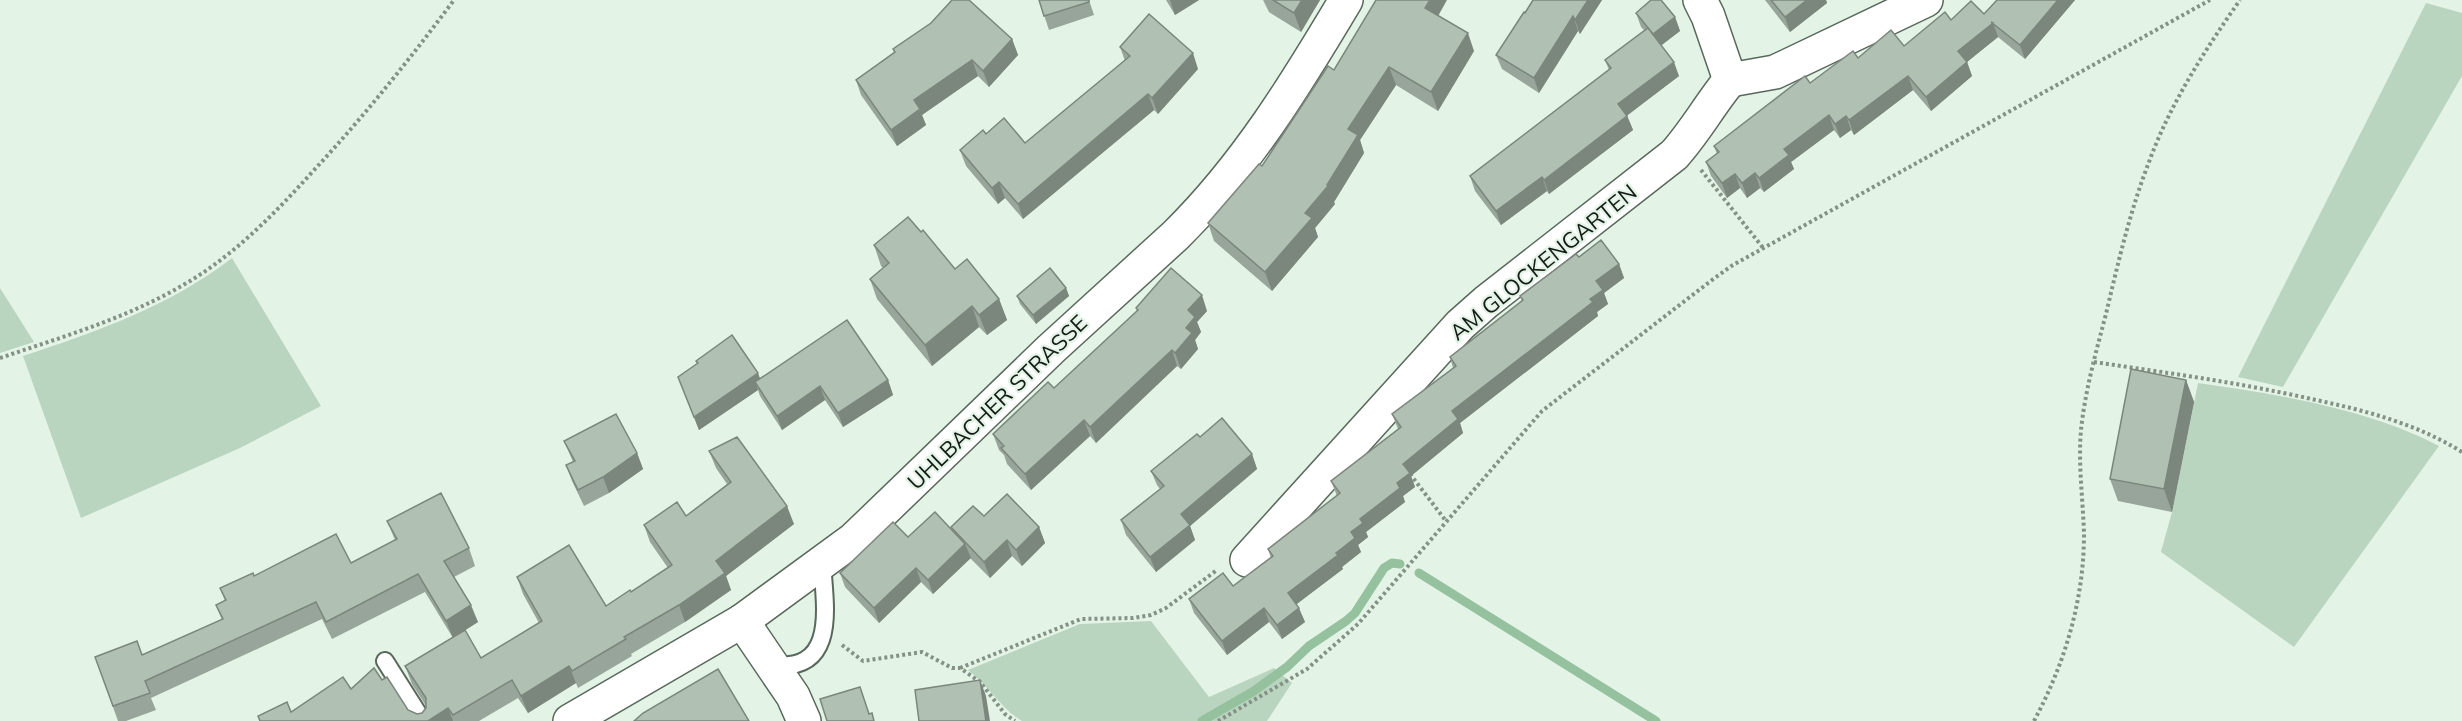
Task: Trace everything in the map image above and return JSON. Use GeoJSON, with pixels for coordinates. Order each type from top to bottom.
{"type":"FeatureCollection","features":[{"type":"Feature","properties":{"kind":"street","name":"UHLBACHER STRASSE"},"geometry":{"type":"LineString","coordinates":[[570,721],[742,621],[864,531],[964,432],[1197,214],[1262,135],[1346,0]]}},
{"type":"Feature","properties":{"kind":"street"},"geometry":{"type":"LineString","coordinates":[[1700,0],[1731,80],[1775,72],[1926,0]]}},
{"type":"Feature","properties":{"kind":"street","name":"AM GLOCKENGARTEN"},"geometry":{"type":"LineString","coordinates":[[1247,560],[1473,313],[1654,172],[1682,146],[1731,80]]}},
{"type":"Feature","properties":{"kind":"street"},"geometry":{"type":"LineString","coordinates":[[742,621],[793,696],[804,721]]}},
{"type":"Feature","properties":{"kind":"lane"},"geometry":{"type":"LineString","coordinates":[[771,664],[786,666],[800,664],[816,650],[825,631],[822,564]]}},
{"type":"Feature","properties":{"kind":"lane"},"geometry":{"type":"LineString","coordinates":[[385,661],[423,721]]}},
{"type":"Feature","properties":{"kind":"path"},"geometry":{"type":"LineString","coordinates":[[0,358],[83,330],[130,311],[190,280],[237,247],[266,222],[352,129],[454,0]]}},
{"type":"Feature","properties":{"kind":"path"},"geometry":{"type":"LineString","coordinates":[[1218,721],[1307,669],[1358,624],[1542,411],[1712,280],[2210,0]]}},
{"type":"Feature","properties":{"kind":"path"},"geometry":{"type":"LineString","coordinates":[[2034,721],[2065,649],[2080,591],[2084,545],[2081,431],[2094,362],[2122,248],[2149,160],[2181,94],[2240,0]]}},
{"type":"Feature","properties":{"kind":"path"},"geometry":{"type":"LineString","coordinates":[[1682,146],[1764,249]]}},
{"type":"Feature","properties":{"kind":"path"},"geometry":{"type":"LineString","coordinates":[[2094,362],[2249,385],[2359,410],[2414,428],[2462,452]]}},
{"type":"Feature","properties":{"kind":"path"},"geometry":{"type":"LineString","coordinates":[[1404,467],[1446,521]]}},
{"type":"Feature","properties":{"kind":"path"},"geometry":{"type":"LineString","coordinates":[[825,631],[863,661],[918,651],[952,668],[960,668],[1081,619],[1133,618],[1151,615],[1166,608],[1227,564],[1247,560]]}},
{"type":"Feature","properties":{"kind":"path"},"geometry":{"type":"LineString","coordinates":[[960,668],[984,686],[1005,714],[1015,721]]}},
{"type":"Feature","properties":{"kind":"green space"},"geometry":{"type":"Polygon","coordinates":[[[2426,3],[2462,13],[2462,76],[2283,387],[2238,377],[2426,3]]]}},
{"type":"Feature","properties":{"kind":"green space"},"geometry":{"type":"Polygon","coordinates":[[[232,258],[321,406],[240,448],[81,518],[23,356],[105,327],[158,304],[232,258]]]}},
{"type":"Feature","properties":{"kind":"green space"},"geometry":{"type":"Polygon","coordinates":[[[0,288],[34,342],[0,353],[0,288]]]}},
{"type":"Feature","properties":{"kind":"green space"},"geometry":{"type":"Polygon","coordinates":[[[2198,383],[2290,398],[2353,413],[2412,433],[2439,446],[2294,647],[2161,552],[2172,512],[2198,383]]]}},
{"type":"Feature","properties":{"kind":"green space"},"geometry":{"type":"Polygon","coordinates":[[[1151,621],[1209,697],[1274,668],[1292,683],[1267,721],[1022,721],[968,670],[1080,624],[1151,621]]]}},
{"type":"Feature","properties":{"kind":"building"},"geometry":{"type":"Polygon","coordinates":[[[952,0],[969,0],[1012,39],[983,71],[972,60],[914,100],[920,109],[891,130],[856,80],[895,52],[893,49],[931,23],[952,0]]]}},
{"type":"Feature","properties":{"kind":"building"},"geometry":{"type":"Polygon","coordinates":[[[1039,0],[1089,0],[1089,2],[1044,16],[1039,0]]]}},
{"type":"Feature","properties":{"kind":"building"},"geometry":{"type":"Polygon","coordinates":[[[1273,0],[1302,0],[1294,13],[1273,0]]]}},
{"type":"Feature","properties":{"kind":"building"},"geometry":{"type":"Polygon","coordinates":[[[1376,0],[1430,0],[1425,8],[1468,33],[1431,92],[1389,67],[1348,129],[1358,135],[1328,186],[1305,213],[1312,218],[1265,272],[1208,223],[1259,164],[1262,166],[1328,66],[1334,70],[1376,0]]]}},
{"type":"Feature","properties":{"kind":"building"},"geometry":{"type":"Polygon","coordinates":[[[1533,0],[1588,0],[1575,20],[1573,16],[1534,78],[1496,55],[1533,0]]]}},
{"type":"Feature","properties":{"kind":"building"},"geometry":{"type":"Polygon","coordinates":[[[1651,0],[1661,0],[1675,17],[1653,34],[1636,13],[1651,0]]]}},
{"type":"Feature","properties":{"kind":"building"},"geometry":{"type":"Polygon","coordinates":[[[1771,0],[1807,0],[1785,17],[1771,0]]]}},
{"type":"Feature","properties":{"kind":"building"},"geometry":{"type":"Polygon","coordinates":[[[1997,0],[2058,0],[2020,45],[1993,23],[1958,51],[1967,62],[1926,97],[1908,76],[1849,120],[1846,116],[1835,124],[1829,115],[1784,149],[1789,155],[1759,178],[1755,173],[1742,183],[1735,174],[1722,183],[1706,162],[1719,152],[1714,146],[1805,76],[1810,83],[1853,51],[1858,58],[1891,30],[1904,46],[1945,12],[1951,20],[1971,1],[1984,14],[1997,0]]]}},
{"type":"Feature","properties":{"kind":"building"},"geometry":{"type":"Polygon","coordinates":[[[1149,14],[1193,53],[1152,98],[1148,94],[1018,204],[999,182],[992,188],[960,150],[983,130],[986,134],[1004,118],[1025,143],[1130,56],[1120,47],[1149,14]]]}},
{"type":"Feature","properties":{"kind":"building"},"geometry":{"type":"Polygon","coordinates":[[[1648,28],[1674,62],[1618,104],[1627,116],[1544,180],[1542,177],[1496,211],[1470,176],[1611,68],[1605,60],[1648,28]]]}},
{"type":"Feature","properties":{"kind":"building"},"geometry":{"type":"Polygon","coordinates":[[[908,217],[921,232],[923,230],[955,269],[967,259],[999,299],[979,315],[972,306],[925,345],[870,279],[889,263],[874,245],[908,217]]]}},
{"type":"Feature","properties":{"kind":"building"},"geometry":{"type":"Polygon","coordinates":[[[1601,240],[1619,264],[1596,281],[1603,290],[1590,299],[1593,302],[1452,411],[1458,419],[1403,464],[1410,473],[1397,483],[1400,488],[1360,519],[1363,523],[1351,532],[1355,538],[1336,553],[1338,555],[1288,593],[1299,608],[1277,625],[1264,608],[1222,641],[1189,599],[1223,573],[1233,586],[1273,556],[1268,549],[1340,493],[1331,481],[1401,427],[1392,414],[1456,366],[1450,357],[1523,300],[1520,296],[1576,254],[1579,257],[1601,240]]]}},
{"type":"Feature","properties":{"kind":"building"},"geometry":{"type":"Polygon","coordinates":[[[1050,268],[1066,288],[1033,315],[1017,296],[1050,268]]]}},
{"type":"Feature","properties":{"kind":"building"},"geometry":{"type":"Polygon","coordinates":[[[1171,268],[1202,295],[1188,310],[1195,317],[1186,328],[1192,333],[1175,353],[1172,350],[1090,427],[1084,420],[1025,474],[1001,448],[1004,446],[993,434],[1048,382],[1054,388],[1138,310],[1136,308],[1171,268]]]}},
{"type":"Feature","properties":{"kind":"building"},"geometry":{"type":"Polygon","coordinates":[[[847,320],[888,380],[838,413],[820,386],[777,416],[755,382],[847,320]]]}},
{"type":"Feature","properties":{"kind":"building"},"geometry":{"type":"Polygon","coordinates":[[[732,335],[758,373],[694,417],[678,377],[732,335]]]}},
{"type":"Feature","properties":{"kind":"building"},"geometry":{"type":"Polygon","coordinates":[[[2131,369],[2186,380],[2164,489],[2110,479],[2131,369]]]}},
{"type":"Feature","properties":{"kind":"building"},"geometry":{"type":"Polygon","coordinates":[[[616,414],[637,453],[603,477],[578,490],[566,465],[575,461],[564,441],[616,414]]]}},
{"type":"Feature","properties":{"kind":"building"},"geometry":{"type":"Polygon","coordinates":[[[1222,418],[1252,454],[1181,514],[1190,525],[1150,557],[1121,520],[1164,486],[1151,471],[1197,434],[1200,437],[1222,418]]]}},
{"type":"Feature","properties":{"kind":"building"},"geometry":{"type":"Polygon","coordinates":[[[737,437],[787,506],[716,561],[725,573],[679,605],[624,637],[626,639],[572,671],[569,666],[521,696],[512,680],[453,715],[448,708],[428,721],[260,721],[258,716],[287,702],[291,712],[343,677],[351,689],[374,668],[382,680],[387,677],[408,710],[417,714],[422,713],[426,708],[426,698],[405,666],[465,630],[481,658],[542,621],[517,577],[569,545],[606,606],[630,590],[631,592],[672,565],[644,525],[677,502],[686,516],[731,482],[709,451],[737,437]]]}},
{"type":"Feature","properties":{"kind":"building"},"geometry":{"type":"Polygon","coordinates":[[[441,493],[469,548],[444,561],[471,605],[446,621],[418,574],[326,622],[316,602],[145,681],[150,693],[113,706],[95,657],[137,641],[142,655],[223,619],[216,605],[226,600],[220,588],[253,573],[254,576],[336,534],[351,563],[397,539],[387,521],[441,493]]]}},
{"type":"Feature","properties":{"kind":"building"},"geometry":{"type":"Polygon","coordinates":[[[1007,494],[1039,527],[1016,550],[1007,540],[984,562],[951,527],[973,506],[984,516],[1007,494]]]}},
{"type":"Feature","properties":{"kind":"building"},"geometry":{"type":"Polygon","coordinates":[[[935,512],[965,544],[928,580],[916,568],[874,608],[840,573],[893,522],[908,537],[935,512]]]}},
{"type":"Feature","properties":{"kind":"building"},"geometry":{"type":"Polygon","coordinates":[[[718,669],[749,721],[634,721],[643,713],[718,669]]]}},
{"type":"Feature","properties":{"kind":"building"},"geometry":{"type":"Polygon","coordinates":[[[980,680],[986,721],[919,721],[915,690],[980,680]]]}},
{"type":"Feature","properties":{"kind":"building"},"geometry":{"type":"Polygon","coordinates":[[[860,687],[869,714],[872,713],[874,721],[827,721],[820,699],[860,687]]]}},
{"type":"Feature","properties":{"kind":"waterway"},"geometry":{"type":"LineString","coordinates":[[1202,721],[1254,691],[1287,667],[1309,646],[1346,621],[1355,613],[1384,568],[1392,563],[1400,564]]}},
{"type":"Feature","properties":{"kind":"waterway"},"geometry":{"type":"LineString","coordinates":[[1419,573],[1656,721]]}}]}
